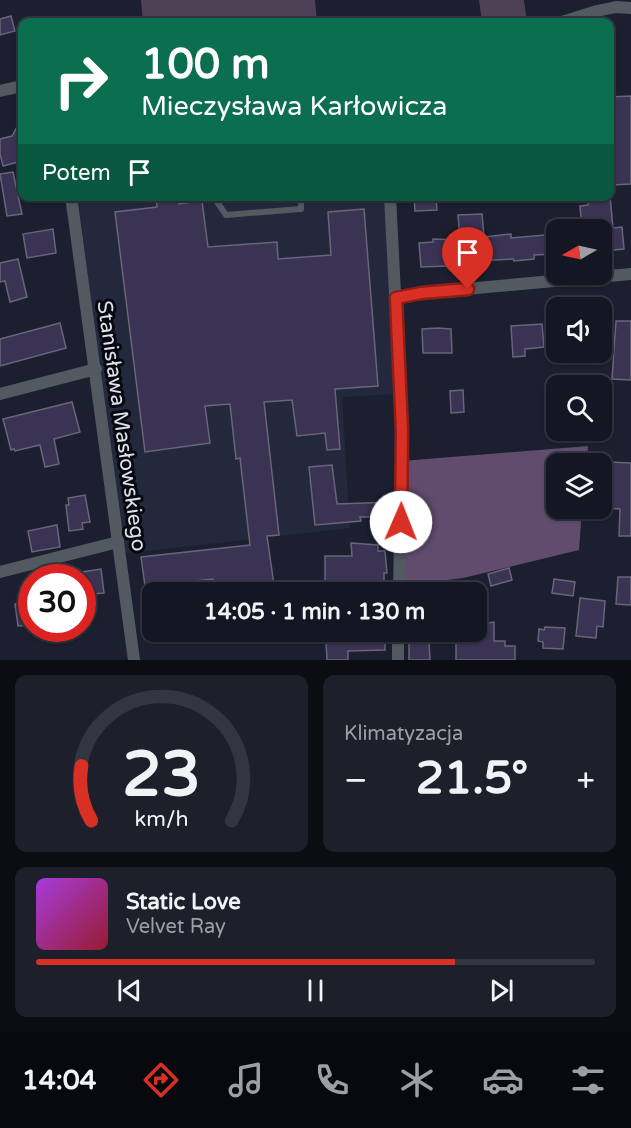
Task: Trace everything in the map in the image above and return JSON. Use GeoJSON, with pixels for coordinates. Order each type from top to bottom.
{"type":"FeatureCollection","features":[{"type":"Feature","properties":{"kind":"street"},"geometry":{"type":"LineString","coordinates":[[574,18],[597,10],[631,8]]}},
{"type":"Feature","properties":{"kind":"street"},"geometry":{"type":"LineString","coordinates":[[0,91],[18,87]]}},
{"type":"Feature","properties":{"kind":"street","name":"Stanisława Masłowskiego"},"geometry":{"type":"LineString","coordinates":[[72,201],[134,660]]}},
{"type":"Feature","properties":{"kind":"street"},"geometry":{"type":"LineString","coordinates":[[390,201],[402,430],[399,582]]}},
{"type":"Feature","properties":{"kind":"street"},"geometry":{"type":"LineString","coordinates":[[396,298],[421,293],[631,274]]}},
{"type":"Feature","properties":{"kind":"street"},"geometry":{"type":"LineString","coordinates":[[0,394],[96,369]]}},
{"type":"Feature","properties":{"kind":"street"},"geometry":{"type":"LineString","coordinates":[[0,572],[118,542]]}},
{"type":"Feature","properties":{"kind":"street"},"geometry":{"type":"LineString","coordinates":[[398,642],[398,660]]}},
{"type":"Feature","properties":{"kind":"lane"},"geometry":{"type":"LineString","coordinates":[[216,201],[226,215],[301,209],[301,201]]}},
{"type":"Feature","properties":{"kind":"shaded area"},"geometry":{"type":"Polygon","coordinates":[[[141,0],[315,0],[317,18],[143,18],[141,0]]]}},
{"type":"Feature","properties":{"kind":"shaded area"},"geometry":{"type":"Polygon","coordinates":[[[479,0],[524,0],[526,18],[481,18],[479,0]]]}},
{"type":"Feature","properties":{"kind":"shaded area"},"geometry":{"type":"Polygon","coordinates":[[[72,201],[390,201],[400,394],[342,397],[350,528],[120,554],[72,201]]]}},
{"type":"Feature","properties":{"kind":"shaded area"},"geometry":{"type":"Polygon","coordinates":[[[588,446],[588,453],[546,453],[546,519],[581,519],[579,550],[463,578],[431,582],[399,582],[402,461],[588,446]]]}},
{"type":"Feature","properties":{"kind":"building"},"geometry":{"type":"Polygon","coordinates":[[[11,16],[15,31],[0,35],[0,19],[11,16]]]}},
{"type":"Feature","properties":{"kind":"building"},"geometry":{"type":"Polygon","coordinates":[[[631,96],[631,184],[614,185],[614,97],[631,96]]]}},
{"type":"Feature","properties":{"kind":"building"},"geometry":{"type":"Polygon","coordinates":[[[18,125],[18,162],[3,166],[0,139],[12,136],[18,125]]]}},
{"type":"Feature","properties":{"kind":"building"},"geometry":{"type":"Polygon","coordinates":[[[13,172],[22,214],[7,216],[0,174],[13,172]]]}},
{"type":"Feature","properties":{"kind":"building"},"geometry":{"type":"Polygon","coordinates":[[[156,201],[179,201],[179,204],[202,201],[208,247],[277,242],[278,259],[331,255],[328,212],[364,209],[378,386],[335,389],[340,449],[327,450],[325,433],[297,436],[292,400],[264,402],[279,535],[267,536],[274,582],[213,582],[213,579],[144,582],[141,557],[250,545],[240,458],[236,459],[230,404],[205,406],[210,443],[145,452],[115,212],[157,207],[156,201]]]}},
{"type":"Feature","properties":{"kind":"building"},"geometry":{"type":"Polygon","coordinates":[[[414,201],[436,201],[437,210],[415,211],[414,201]]]}},
{"type":"Feature","properties":{"kind":"building"},"geometry":{"type":"Polygon","coordinates":[[[588,201],[610,201],[613,228],[622,227],[624,249],[612,250],[612,219],[581,219],[580,206],[588,205],[588,201]]]}},
{"type":"Feature","properties":{"kind":"building"},"geometry":{"type":"Polygon","coordinates":[[[482,214],[484,237],[511,234],[511,238],[546,235],[546,254],[534,255],[534,259],[514,261],[513,259],[474,261],[475,265],[421,267],[419,243],[433,242],[433,239],[460,240],[458,215],[482,214]]]}},
{"type":"Feature","properties":{"kind":"building"},"geometry":{"type":"Polygon","coordinates":[[[53,229],[56,253],[27,258],[23,234],[53,229]]]}},
{"type":"Feature","properties":{"kind":"building"},"geometry":{"type":"Polygon","coordinates":[[[18,259],[27,297],[10,302],[5,281],[0,282],[0,263],[18,259]]]}},
{"type":"Feature","properties":{"kind":"building"},"geometry":{"type":"Polygon","coordinates":[[[616,321],[631,321],[631,380],[612,379],[616,321]]]}},
{"type":"Feature","properties":{"kind":"building"},"geometry":{"type":"Polygon","coordinates":[[[60,323],[66,348],[0,366],[0,339],[60,323]]]}},
{"type":"Feature","properties":{"kind":"building"},"geometry":{"type":"Polygon","coordinates":[[[542,324],[544,347],[525,349],[525,356],[513,357],[511,326],[542,324]]]}},
{"type":"Feature","properties":{"kind":"building"},"geometry":{"type":"Polygon","coordinates":[[[422,329],[451,329],[452,353],[423,353],[422,329]]]}},
{"type":"Feature","properties":{"kind":"building"},"geometry":{"type":"Polygon","coordinates":[[[463,390],[464,412],[451,413],[450,391],[463,390]]]}},
{"type":"Feature","properties":{"kind":"building"},"geometry":{"type":"Polygon","coordinates":[[[72,402],[80,432],[54,439],[59,464],[45,467],[40,445],[11,450],[3,419],[72,402]]]}},
{"type":"Feature","properties":{"kind":"building"},"geometry":{"type":"Polygon","coordinates":[[[612,462],[631,463],[631,536],[619,536],[620,509],[612,508],[612,462]]]}},
{"type":"Feature","properties":{"kind":"building"},"geometry":{"type":"Polygon","coordinates":[[[332,465],[337,504],[392,502],[392,517],[360,517],[361,521],[315,525],[309,467],[332,465]]]}},
{"type":"Feature","properties":{"kind":"building"},"geometry":{"type":"Polygon","coordinates":[[[85,495],[90,522],[82,523],[83,529],[69,531],[66,505],[69,505],[68,498],[85,495]]]}},
{"type":"Feature","properties":{"kind":"building"},"geometry":{"type":"Polygon","coordinates":[[[57,525],[60,547],[32,552],[28,531],[57,525]]]}},
{"type":"Feature","properties":{"kind":"building"},"geometry":{"type":"Polygon","coordinates":[[[351,543],[378,545],[378,551],[385,551],[387,573],[384,573],[384,582],[325,582],[325,556],[352,556],[351,543]]]}},
{"type":"Feature","properties":{"kind":"building"},"geometry":{"type":"Polygon","coordinates":[[[509,568],[512,580],[491,586],[488,574],[509,568]]]}},
{"type":"Feature","properties":{"kind":"building"},"geometry":{"type":"Polygon","coordinates":[[[101,569],[104,593],[96,594],[96,570],[101,569]]]}},
{"type":"Feature","properties":{"kind":"building"},"geometry":{"type":"Polygon","coordinates":[[[618,577],[631,577],[631,605],[616,604],[618,577]]]}},
{"type":"Feature","properties":{"kind":"building"},"geometry":{"type":"Polygon","coordinates":[[[554,579],[575,582],[573,596],[552,593],[554,579]]]}},
{"type":"Feature","properties":{"kind":"building"},"geometry":{"type":"Polygon","coordinates":[[[580,598],[605,601],[603,627],[597,626],[596,638],[576,636],[580,598]]]}},
{"type":"Feature","properties":{"kind":"building"},"geometry":{"type":"Polygon","coordinates":[[[15,604],[18,604],[18,626],[15,604]]]}},
{"type":"Feature","properties":{"kind":"building"},"geometry":{"type":"Polygon","coordinates":[[[494,622],[494,641],[505,641],[505,646],[515,646],[515,660],[456,660],[456,642],[487,642],[487,623],[494,622]]]}},
{"type":"Feature","properties":{"kind":"building"},"geometry":{"type":"Polygon","coordinates":[[[545,627],[565,628],[563,649],[543,648],[543,642],[538,641],[539,629],[544,630],[545,627]]]}},
{"type":"Feature","properties":{"kind":"building"},"geometry":{"type":"Polygon","coordinates":[[[326,642],[385,642],[385,650],[348,651],[348,660],[327,660],[326,642]]]}},
{"type":"Feature","properties":{"kind":"building"},"geometry":{"type":"Polygon","coordinates":[[[409,642],[429,642],[430,660],[409,660],[409,642]]]}},
{"type":"Feature","properties":{"kind":"route"},"geometry":{"type":"LineString","coordinates":[[401,522],[402,430],[396,298],[421,293],[468,289]]}}]}
